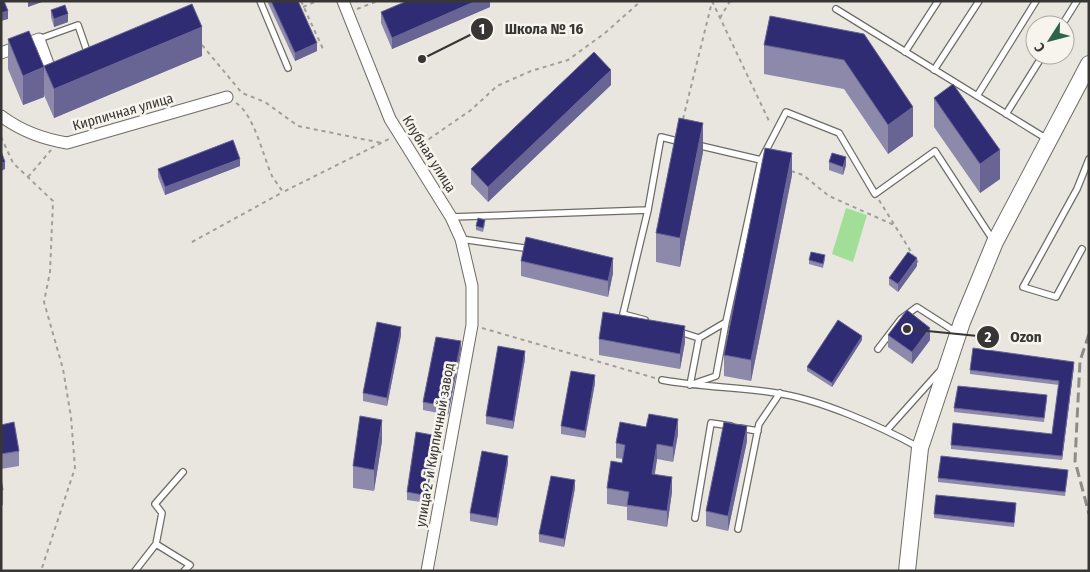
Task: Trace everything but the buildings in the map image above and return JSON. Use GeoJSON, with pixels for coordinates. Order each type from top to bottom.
{"type":"FeatureCollection","features":[{"type":"Feature","properties":{"kind":"street","name":"Клубная улица"},"geometry":{"type":"LineString","coordinates":[[343,1],[400,136],[451,217],[462,239],[472,286],[472,325]]}},
{"type":"Feature","properties":{"kind":"street"},"geometry":{"type":"LineString","coordinates":[[1,53],[39,39],[52,75],[67,68]]}},
{"type":"Feature","properties":{"kind":"street"},"geometry":{"type":"LineString","coordinates":[[906,571],[920,448],[958,334],[995,242],[1089,64]]}},
{"type":"Feature","properties":{"kind":"street","name":"Кирпичная улица"},"geometry":{"type":"LineString","coordinates":[[1,116],[17,128],[47,140],[67,143],[227,97]]}},
{"type":"Feature","properties":{"kind":"street","name":"улица 2-й Кирпичный завод"},"geometry":{"type":"LineString","coordinates":[[427,571],[472,325]]}},
{"type":"Feature","properties":{"kind":"lane"},"geometry":{"type":"LineString","coordinates":[[260,1],[288,68]]}},
{"type":"Feature","properties":{"kind":"lane"},"geometry":{"type":"LineString","coordinates":[[905,52],[938,1]]}},
{"type":"Feature","properties":{"kind":"lane"},"geometry":{"type":"LineString","coordinates":[[934,70],[979,1]]}},
{"type":"Feature","properties":{"kind":"lane"},"geometry":{"type":"LineString","coordinates":[[977,96],[1036,1]]}},
{"type":"Feature","properties":{"kind":"lane"},"geometry":{"type":"LineString","coordinates":[[1068,15],[1077,1]]}},
{"type":"Feature","properties":{"kind":"lane"},"geometry":{"type":"LineString","coordinates":[[836,9],[1048,140]]}},
{"type":"Feature","properties":{"kind":"lane"},"geometry":{"type":"LineString","coordinates":[[39,39],[78,25],[90,59]]}},
{"type":"Feature","properties":{"kind":"lane"},"geometry":{"type":"LineString","coordinates":[[1006,114],[1037,65]]}},
{"type":"Feature","properties":{"kind":"lane"},"geometry":{"type":"LineString","coordinates":[[690,385],[716,376],[761,160],[786,112],[839,133],[875,194],[935,151],[995,242]]}},
{"type":"Feature","properties":{"kind":"lane"},"geometry":{"type":"LineString","coordinates":[[652,323],[623,314],[648,210],[660,137],[761,160]]}},
{"type":"Feature","properties":{"kind":"lane"},"geometry":{"type":"LineString","coordinates":[[1082,249],[1056,297],[1023,287],[1076,189],[1089,158]]}},
{"type":"Feature","properties":{"kind":"lane"},"geometry":{"type":"LineString","coordinates":[[451,217],[648,210]]}},
{"type":"Feature","properties":{"kind":"lane"},"geometry":{"type":"LineString","coordinates":[[462,239],[540,250]]}},
{"type":"Feature","properties":{"kind":"lane"},"geometry":{"type":"LineString","coordinates":[[878,349],[901,319],[917,307],[958,334]]}},
{"type":"Feature","properties":{"kind":"lane"},"geometry":{"type":"LineString","coordinates":[[670,329],[699,338],[726,322]]}},
{"type":"Feature","properties":{"kind":"lane"},"geometry":{"type":"LineString","coordinates":[[690,385],[699,338]]}},
{"type":"Feature","properties":{"kind":"lane"},"geometry":{"type":"LineString","coordinates":[[887,430],[948,362]]}},
{"type":"Feature","properties":{"kind":"lane"},"geometry":{"type":"LineString","coordinates":[[662,380],[690,385],[780,394],[826,407],[887,430],[920,448]]}},
{"type":"Feature","properties":{"kind":"lane"},"geometry":{"type":"LineString","coordinates":[[738,529],[759,424],[780,394]]}},
{"type":"Feature","properties":{"kind":"lane"},"geometry":{"type":"LineString","coordinates":[[695,518],[711,422],[758,432]]}},
{"type":"Feature","properties":{"kind":"lane"},"geometry":{"type":"LineString","coordinates":[[135,571],[156,544],[162,514],[155,504],[183,472]]}},
{"type":"Feature","properties":{"kind":"lane"},"geometry":{"type":"LineString","coordinates":[[156,544],[190,564],[184,571]]}},
{"type":"Feature","properties":{"kind":"path"},"geometry":{"type":"LineString","coordinates":[[300,1],[323,49]]}},
{"type":"Feature","properties":{"kind":"path"},"geometry":{"type":"LineString","coordinates":[[303,7],[317,1]]}},
{"type":"Feature","properties":{"kind":"path"},"geometry":{"type":"LineString","coordinates":[[348,13],[378,1]]}},
{"type":"Feature","properties":{"kind":"path"},"geometry":{"type":"LineString","coordinates":[[192,242],[283,192],[416,128],[429,139],[471,110],[497,86],[531,71],[568,60],[605,33],[640,1]]}},
{"type":"Feature","properties":{"kind":"path"},"geometry":{"type":"LineString","coordinates":[[712,1],[774,134]]}},
{"type":"Feature","properties":{"kind":"path"},"geometry":{"type":"LineString","coordinates":[[678,141],[712,1]]}},
{"type":"Feature","properties":{"kind":"path"},"geometry":{"type":"LineString","coordinates":[[720,18],[730,1]]}},
{"type":"Feature","properties":{"kind":"path"},"geometry":{"type":"LineString","coordinates":[[202,44],[206,52],[242,93],[265,102],[298,126],[382,143]]}},
{"type":"Feature","properties":{"kind":"path"},"geometry":{"type":"LineString","coordinates":[[227,97],[241,106],[273,177],[283,192]]}},
{"type":"Feature","properties":{"kind":"path"},"geometry":{"type":"LineString","coordinates":[[1,136],[13,163],[54,201],[49,280],[44,302],[63,369],[71,417],[75,468],[41,571]]}},
{"type":"Feature","properties":{"kind":"path"},"geometry":{"type":"LineString","coordinates":[[28,176],[51,150],[67,143]]}},
{"type":"Feature","properties":{"kind":"path"},"geometry":{"type":"LineString","coordinates":[[786,169],[803,175],[829,196],[894,226]]}},
{"type":"Feature","properties":{"kind":"path"},"geometry":{"type":"LineString","coordinates":[[875,194],[919,264]]}},
{"type":"Feature","properties":{"kind":"path"},"geometry":{"type":"LineString","coordinates":[[472,325],[662,380]]}},
{"type":"Feature","properties":{"kind":"green space"},"geometry":{"type":"Polygon","coordinates":[[[846,208],[867,215],[853,262],[832,254],[846,208]]]}},
{"type":"Feature","properties":{"kind":"railway"},"geometry":{"type":"LineString","coordinates":[[1089,334],[1080,361],[1075,461],[1089,514]]}},
{"type":"Feature","properties":{"kind":"place","name":"Школа № 16"},"geometry":{"type":"Point","coordinates":[422,59]}},
{"type":"Feature","properties":{"kind":"place","name":"Ozon"},"geometry":{"type":"Point","coordinates":[907,329]}}]}
